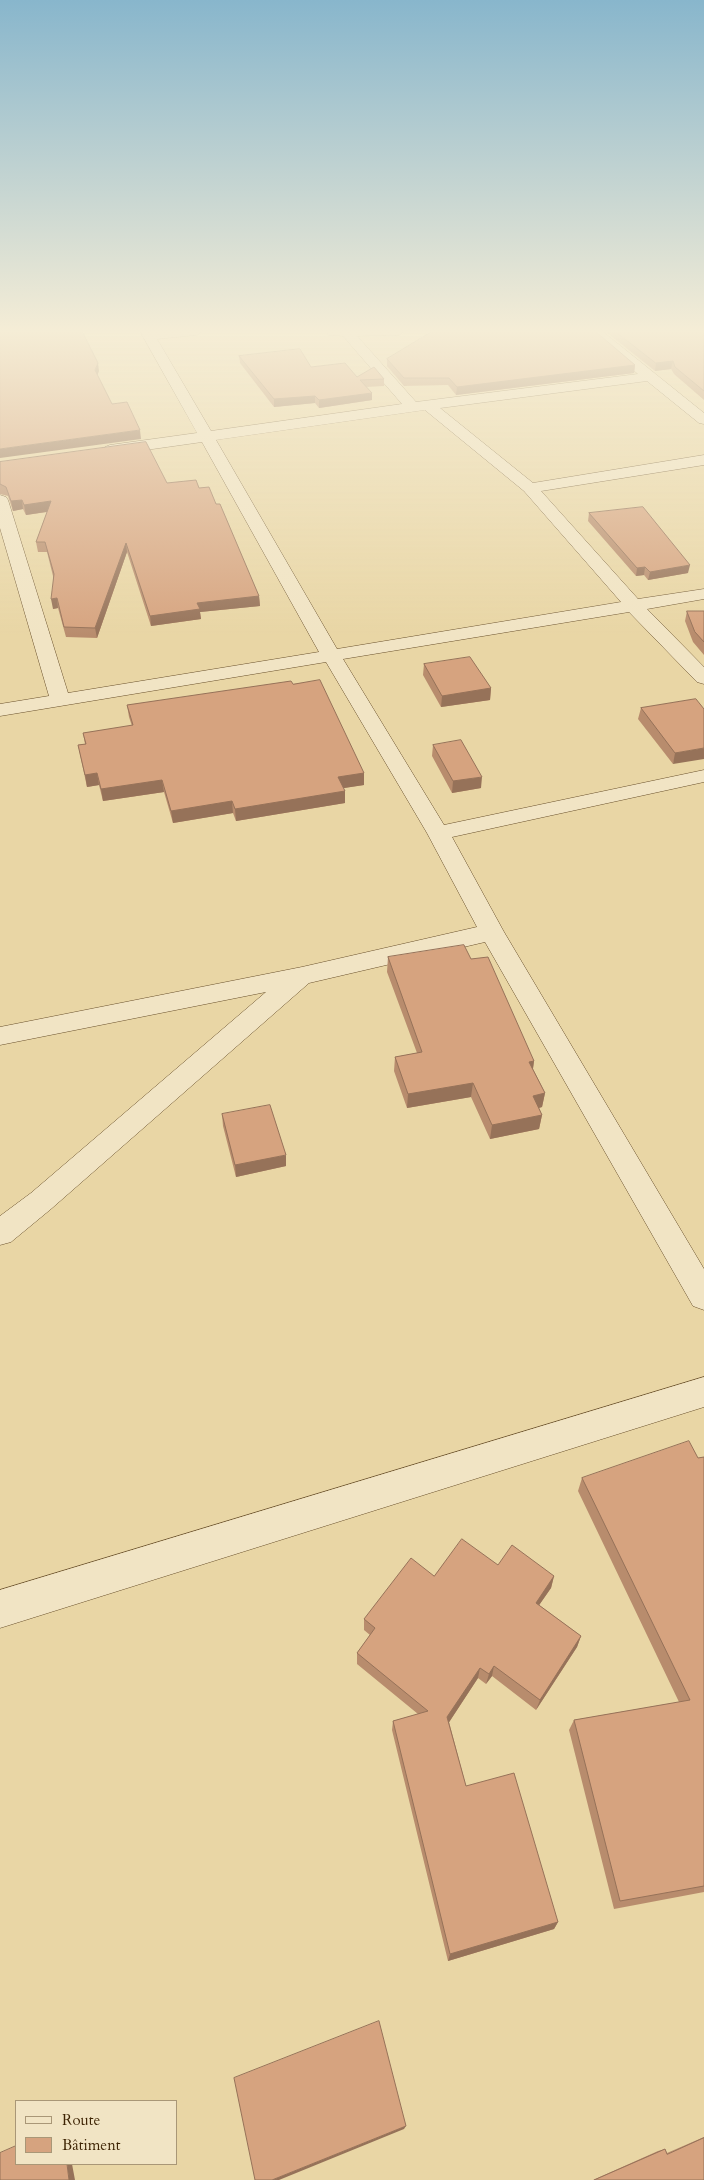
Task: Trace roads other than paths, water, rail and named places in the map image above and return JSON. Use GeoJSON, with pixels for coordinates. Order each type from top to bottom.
{"type":"FeatureCollection","features":[{"type":"Feature","properties":{"kind":"street"},"geometry":{"type":"LineString","coordinates":[[204,433],[331,655],[438,832],[492,932],[704,1297]]}},
{"type":"Feature","properties":{"kind":"street"},"geometry":{"type":"LineString","coordinates":[[98,451],[229,433]]}},
{"type":"Feature","properties":{"kind":"street"},"geometry":{"type":"LineString","coordinates":[[456,433],[530,488],[634,606],[704,678]]}},
{"type":"Feature","properties":{"kind":"street"},"geometry":{"type":"LineString","coordinates":[[530,488],[704,460]]}},
{"type":"Feature","properties":{"kind":"street"},"geometry":{"type":"LineString","coordinates":[[0,500],[19,557],[60,700]]}},
{"type":"Feature","properties":{"kind":"street"},"geometry":{"type":"LineString","coordinates":[[0,560],[19,557]]}},
{"type":"Feature","properties":{"kind":"street"},"geometry":{"type":"LineString","coordinates":[[0,710],[704,594]]}},
{"type":"Feature","properties":{"kind":"street"},"geometry":{"type":"LineString","coordinates":[[438,832],[704,776]]}},
{"type":"Feature","properties":{"kind":"street"},"geometry":{"type":"LineString","coordinates":[[0,1036],[302,976],[492,932]]}},
{"type":"Feature","properties":{"kind":"street"},"geometry":{"type":"LineString","coordinates":[[0,1233],[41,1201],[302,976]]}},
{"type":"Feature","properties":{"kind":"street"},"geometry":{"type":"LineString","coordinates":[[0,1609],[704,1392]]}}]}
